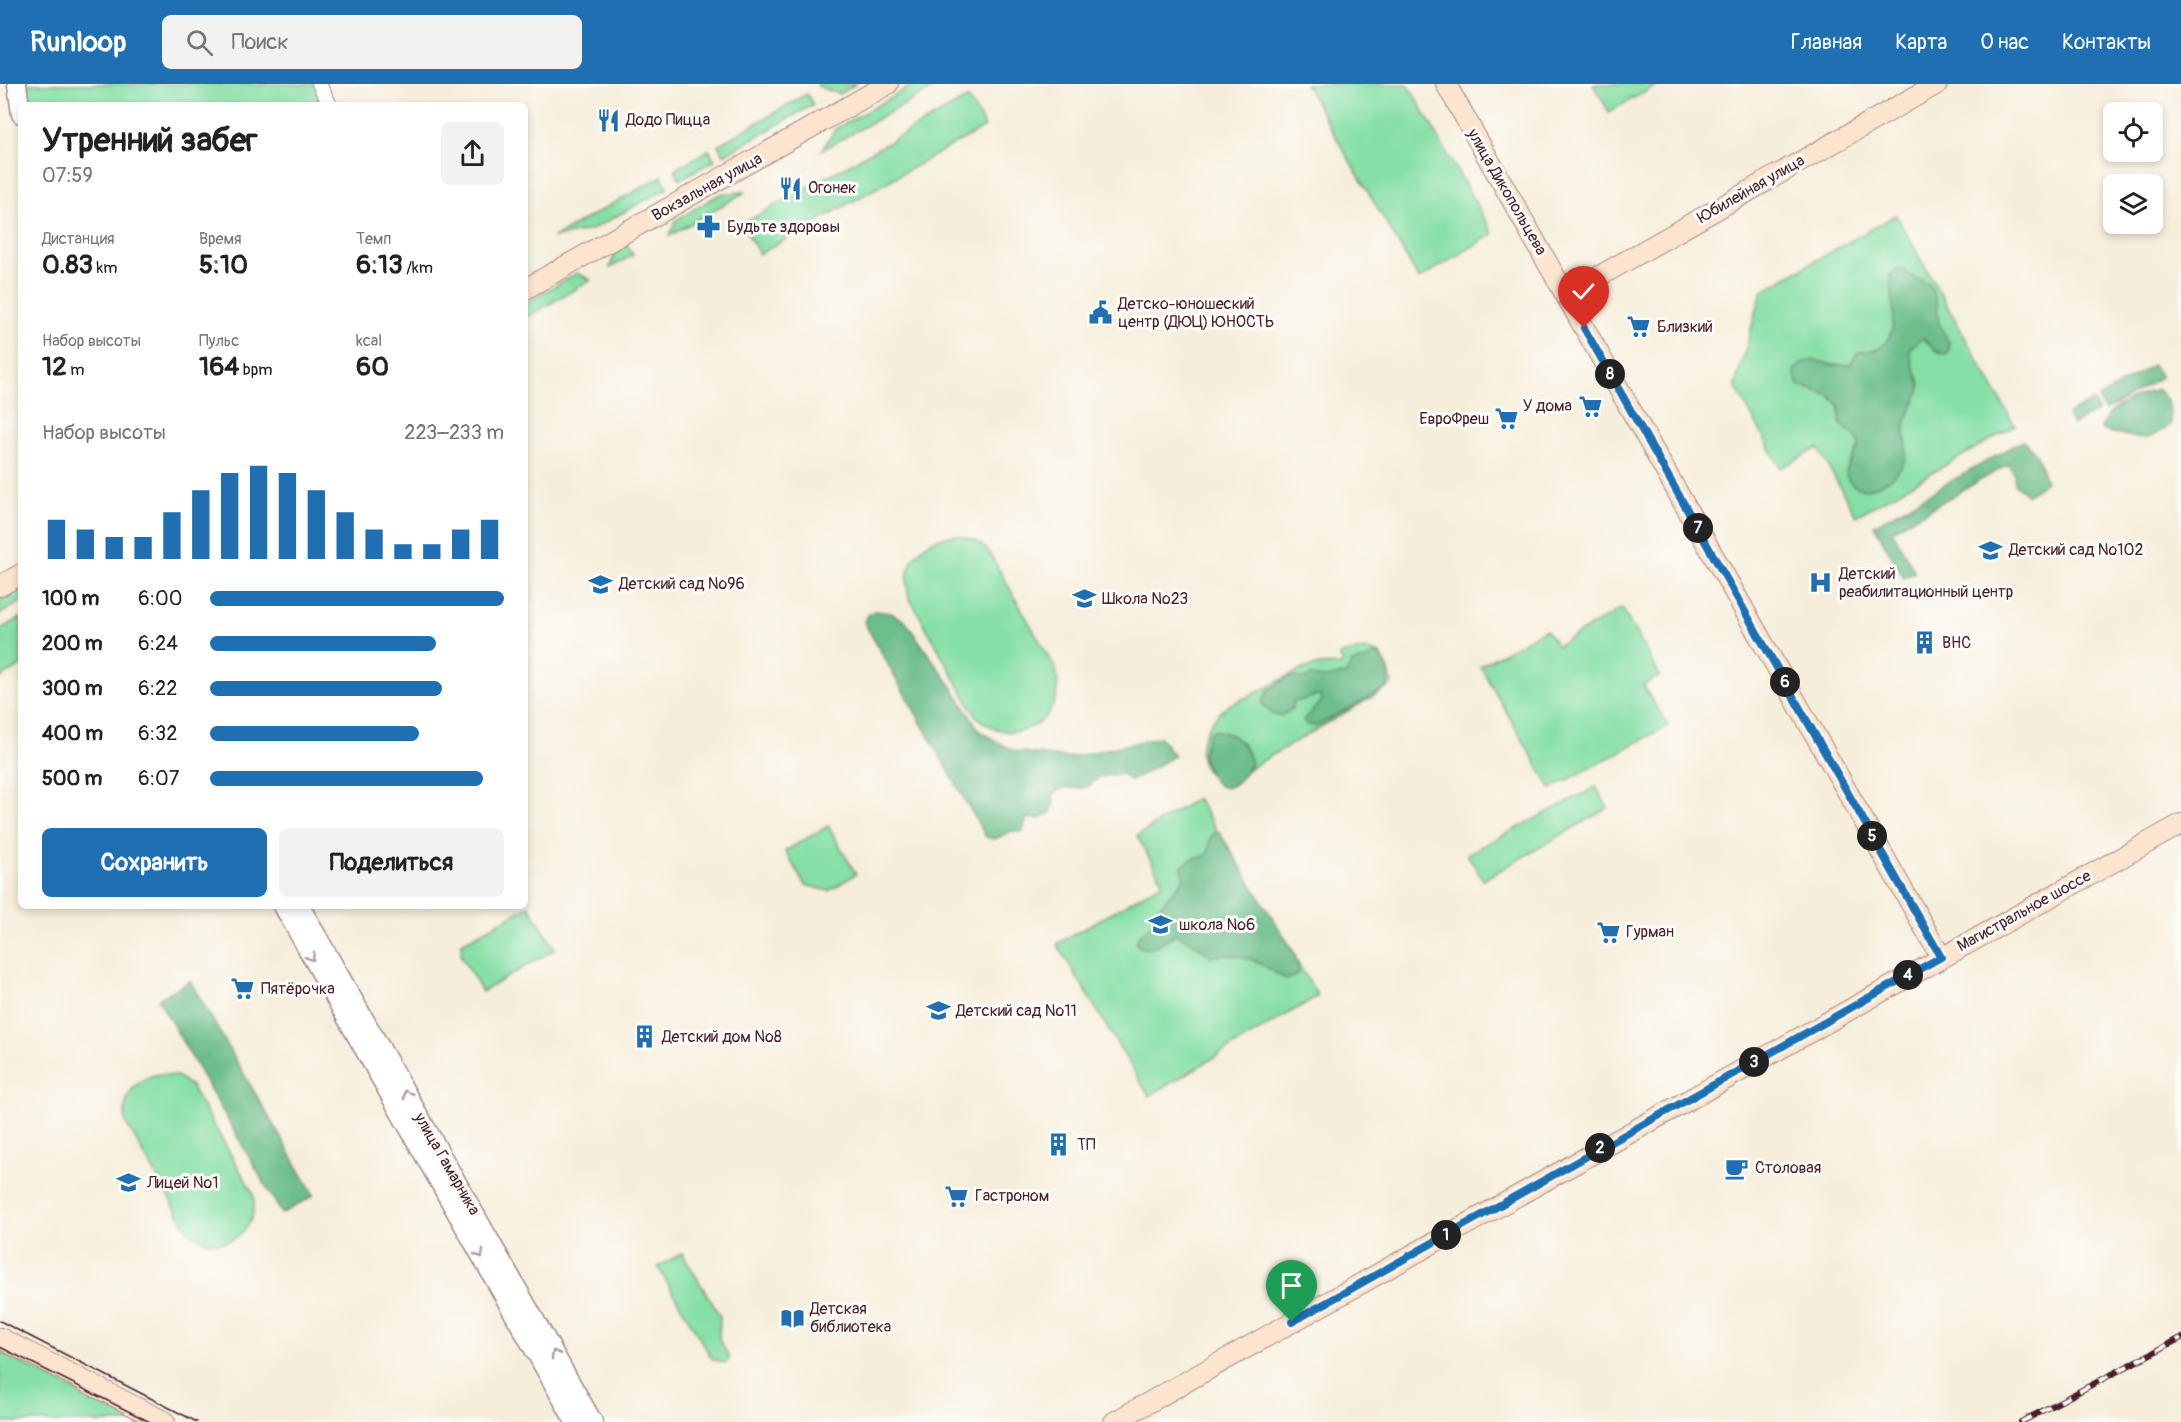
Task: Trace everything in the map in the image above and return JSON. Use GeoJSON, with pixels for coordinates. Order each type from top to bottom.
{"type":"FeatureCollection","features":[{"type":"Feature","properties":{"kind":"main road","name":"Вокзальная улица"},"geometry":{"type":"LineString","coordinates":[[528,287],[888,84]]}},
{"type":"Feature","properties":{"kind":"main road","name":"улица Дикопольцева"},"geometry":{"type":"LineString","coordinates":[[1446,84],[1941,957]]}},
{"type":"Feature","properties":{"kind":"main road","name":"Юбилейная улица"},"geometry":{"type":"LineString","coordinates":[[1566,295],[1937,84]]}},
{"type":"Feature","properties":{"kind":"main road"},"geometry":{"type":"LineString","coordinates":[[0,586],[18,576]]}},
{"type":"Feature","properties":{"kind":"main road","name":"Магистральное шоссе"},"geometry":{"type":"LineString","coordinates":[[1114,1422],[2181,824]]}},
{"type":"Feature","properties":{"kind":"main road"},"geometry":{"type":"LineString","coordinates":[[0,1338],[165,1422]]}},
{"type":"Feature","properties":{"kind":"street"},"geometry":{"type":"LineString","coordinates":[[17,84],[19,102]]}},
{"type":"Feature","properties":{"kind":"street"},"geometry":{"type":"LineString","coordinates":[[319,84],[328,102]]}},
{"type":"Feature","properties":{"kind":"street","name":"улица Гамарника"},"geometry":{"type":"LineString","coordinates":[[285,909],[575,1422]]}},
{"type":"Feature","properties":{"kind":"street","name":"улица Гамарника"},"geometry":{"type":"LineString","coordinates":[[302,909],[593,1422]]}},
{"type":"Feature","properties":{"kind":"green space"},"geometry":{"type":"Polygon","coordinates":[[[17,84],[319,84],[328,102],[20,102],[17,84]]]}},
{"type":"Feature","properties":{"kind":"green space"},"geometry":{"type":"Polygon","coordinates":[[[817,84],[856,84],[839,94],[819,87],[817,84]]]}},
{"type":"Feature","properties":{"kind":"green space"},"geometry":{"type":"Polygon","coordinates":[[[915,84],[941,84],[822,150],[835,129],[915,84]]]}},
{"type":"Feature","properties":{"kind":"green space"},"geometry":{"type":"Polygon","coordinates":[[[1305,84],[1408,84],[1493,234],[1419,279],[1305,84]]]}},
{"type":"Feature","properties":{"kind":"green space"},"geometry":{"type":"Polygon","coordinates":[[[1593,84],[1659,84],[1609,112],[1593,84]]]}},
{"type":"Feature","properties":{"kind":"green space"},"geometry":{"type":"Polygon","coordinates":[[[807,94],[813,105],[724,155],[718,145],[807,94]]]}},
{"type":"Feature","properties":{"kind":"green space"},"geometry":{"type":"Polygon","coordinates":[[[968,98],[985,127],[759,254],[742,224],[968,98]]]}},
{"type":"Feature","properties":{"kind":"green space"},"geometry":{"type":"Polygon","coordinates":[[[709,150],[715,160],[680,179],[675,169],[709,150]]]}},
{"type":"Feature","properties":{"kind":"green space"},"geometry":{"type":"Polygon","coordinates":[[[662,176],[668,188],[591,230],[552,238],[662,176]]]}},
{"type":"Feature","properties":{"kind":"green space"},"geometry":{"type":"Polygon","coordinates":[[[745,192],[669,236],[676,220],[720,194],[745,192]]]}},
{"type":"Feature","properties":{"kind":"green space"},"geometry":{"type":"Polygon","coordinates":[[[1896,215],[2015,426],[1856,516],[1818,448],[1781,468],[1735,386],[1762,291],[1896,215]]]}},
{"type":"Feature","properties":{"kind":"green space"},"geometry":{"type":"Polygon","coordinates":[[[626,243],[633,255],[610,268],[615,252],[626,243]]]}},
{"type":"Feature","properties":{"kind":"green space"},"geometry":{"type":"Polygon","coordinates":[[[1901,268],[1911,276],[1929,284],[1932,289],[1937,304],[1939,324],[1949,343],[1949,351],[1946,354],[1936,351],[1923,338],[1910,348],[1911,360],[1920,387],[1918,397],[1905,425],[1906,457],[1898,471],[1884,483],[1867,489],[1859,488],[1852,484],[1846,473],[1859,443],[1854,435],[1840,423],[1840,406],[1830,396],[1798,385],[1794,371],[1802,363],[1810,360],[1834,365],[1848,365],[1859,352],[1880,348],[1887,341],[1893,323],[1890,275],[1901,268]]]}},
{"type":"Feature","properties":{"kind":"green space"},"geometry":{"type":"Polygon","coordinates":[[[577,273],[591,280],[528,316],[528,301],[577,273]]]}},
{"type":"Feature","properties":{"kind":"green space"},"geometry":{"type":"Polygon","coordinates":[[[2153,365],[2161,377],[2105,411],[2098,398],[2153,365]]]}},
{"type":"Feature","properties":{"kind":"green space"},"geometry":{"type":"Polygon","coordinates":[[[2157,389],[2169,405],[2171,424],[2146,438],[2125,436],[2101,429],[2109,414],[2116,408],[2157,389]]]}},
{"type":"Feature","properties":{"kind":"green space"},"geometry":{"type":"Polygon","coordinates":[[[2092,401],[2098,411],[2072,425],[2067,415],[2092,401]]]}},
{"type":"Feature","properties":{"kind":"green space"},"geometry":{"type":"Polygon","coordinates":[[[2022,441],[2035,454],[2046,482],[2028,495],[2015,484],[2014,474],[2009,464],[1892,530],[1915,572],[1904,578],[1874,525],[2022,441]]]}},
{"type":"Feature","properties":{"kind":"green space"},"geometry":{"type":"Polygon","coordinates":[[[957,535],[975,540],[989,552],[1056,670],[1057,688],[1053,704],[1046,716],[1034,726],[1021,731],[1006,731],[991,726],[976,716],[909,597],[908,573],[917,554],[924,546],[934,541],[957,535]]]}},
{"type":"Feature","properties":{"kind":"green space"},"geometry":{"type":"Polygon","coordinates":[[[18,590],[18,604],[0,614],[0,600],[18,590]]]}},
{"type":"Feature","properties":{"kind":"green space"},"geometry":{"type":"Polygon","coordinates":[[[1622,608],[1660,676],[1643,685],[1668,726],[1551,789],[1480,666],[1546,629],[1557,646],[1622,608]]]}},
{"type":"Feature","properties":{"kind":"green space"},"geometry":{"type":"Polygon","coordinates":[[[874,611],[891,613],[905,621],[954,690],[980,732],[1014,751],[1067,758],[1160,737],[1174,756],[1131,781],[1122,774],[1098,777],[1085,787],[1058,790],[1053,796],[1054,803],[1051,812],[1039,819],[1027,818],[1022,832],[1011,831],[995,839],[986,837],[864,622],[874,611]]]}},
{"type":"Feature","properties":{"kind":"green space"},"geometry":{"type":"Polygon","coordinates":[[[18,620],[18,668],[0,678],[0,629],[18,620]]]}},
{"type":"Feature","properties":{"kind":"green space"},"geometry":{"type":"Polygon","coordinates":[[[1364,649],[1380,654],[1385,661],[1392,684],[1388,688],[1250,768],[1232,782],[1221,785],[1211,777],[1202,762],[1201,744],[1209,726],[1229,705],[1300,670],[1330,664],[1340,666],[1343,661],[1339,656],[1341,654],[1364,649]]]}},
{"type":"Feature","properties":{"kind":"green space"},"geometry":{"type":"Polygon","coordinates":[[[1372,655],[1378,655],[1387,666],[1389,678],[1387,687],[1317,726],[1307,725],[1303,720],[1322,701],[1321,696],[1293,702],[1292,709],[1281,716],[1272,714],[1262,703],[1268,691],[1290,676],[1304,679],[1310,676],[1326,678],[1346,674],[1352,663],[1365,660],[1372,655]]]}},
{"type":"Feature","properties":{"kind":"green space"},"geometry":{"type":"Polygon","coordinates":[[[1215,730],[1239,740],[1246,749],[1251,763],[1245,773],[1231,786],[1221,786],[1215,782],[1202,756],[1209,732],[1215,730]]]}},
{"type":"Feature","properties":{"kind":"green space"},"geometry":{"type":"Polygon","coordinates":[[[1596,787],[1608,808],[1483,880],[1467,854],[1596,787]]]}},
{"type":"Feature","properties":{"kind":"green space","name":"школа №6"},"geometry":{"type":"Polygon","coordinates":[[[1197,798],[1318,996],[1149,1096],[1057,944],[1163,883],[1137,836],[1197,798]]]}},
{"type":"Feature","properties":{"kind":"green space"},"geometry":{"type":"Polygon","coordinates":[[[828,826],[856,874],[829,891],[805,885],[785,851],[828,826]]]}},
{"type":"Feature","properties":{"kind":"green space"},"geometry":{"type":"Polygon","coordinates":[[[1219,832],[1295,954],[1299,973],[1287,980],[1268,968],[1243,957],[1211,956],[1192,942],[1175,934],[1150,948],[1140,947],[1136,943],[1139,935],[1151,925],[1161,905],[1183,880],[1182,866],[1194,858],[1208,854],[1211,837],[1219,832]]]}},
{"type":"Feature","properties":{"kind":"green space"},"geometry":{"type":"Polygon","coordinates":[[[528,907],[555,949],[482,992],[461,956],[462,943],[524,909],[528,909],[528,907]]]}},
{"type":"Feature","properties":{"kind":"green space"},"geometry":{"type":"Polygon","coordinates":[[[190,981],[314,1195],[282,1214],[158,999],[190,981]]]}},
{"type":"Feature","properties":{"kind":"green space"},"geometry":{"type":"Polygon","coordinates":[[[160,1074],[177,1076],[191,1086],[253,1193],[254,1208],[251,1220],[235,1238],[225,1242],[213,1242],[200,1239],[188,1231],[126,1123],[126,1105],[131,1091],[143,1080],[160,1074]]]}},
{"type":"Feature","properties":{"kind":"green space"},"geometry":{"type":"Polygon","coordinates":[[[682,1253],[720,1316],[719,1339],[730,1359],[724,1363],[712,1359],[658,1267],[682,1253]]]}},
{"type":"Feature","properties":{"kind":"green space"},"geometry":{"type":"Polygon","coordinates":[[[0,1352],[139,1422],[0,1422],[0,1352]]]}},
{"type":"Feature","properties":{"kind":"tram line"},"geometry":{"type":"LineString","coordinates":[[0,1321],[197,1422]]}},
{"type":"Feature","properties":{"kind":"tram line"},"geometry":{"type":"LineString","coordinates":[[0,1347],[150,1422]]}},
{"type":"Feature","properties":{"kind":"railway"},"geometry":{"type":"LineString","coordinates":[[2021,1422],[2181,1338]]}},
{"type":"Feature","properties":{"kind":"place","name":"Додо Пицца"},"geometry":{"type":"Point","coordinates":[608,120]}},
{"type":"Feature","properties":{"kind":"place","name":"Огонек"},"geometry":{"type":"Point","coordinates":[790,188]}},
{"type":"Feature","properties":{"kind":"place","name":"Будьте здоровы"},"geometry":{"type":"Point","coordinates":[709,227]}},
{"type":"Feature","properties":{"kind":"place","name":"Детско-юношеский центр (ДЮЦ) ЮНОСТЬ"},"geometry":{"type":"Point","coordinates":[1100,313]}},
{"type":"Feature","properties":{"kind":"place","name":"Близкий"},"geometry":{"type":"Point","coordinates":[1639,327]}},
{"type":"Feature","properties":{"kind":"place","name":"У дома"},"geometry":{"type":"Point","coordinates":[1590,406]}},
{"type":"Feature","properties":{"kind":"place","name":"ЕвроФреш"},"geometry":{"type":"Point","coordinates":[1507,419]}},
{"type":"Feature","properties":{"kind":"place","name":"Детский сад №102"},"geometry":{"type":"Point","coordinates":[1991,550]}},
{"type":"Feature","properties":{"kind":"place","name":"Детский реабилитационный центр"},"geometry":{"type":"Point","coordinates":[1821,583]}},
{"type":"Feature","properties":{"kind":"place","name":"Детский сад №96"},"geometry":{"type":"Point","coordinates":[601,584]}},
{"type":"Feature","properties":{"kind":"place","name":"Школа №23"},"geometry":{"type":"Point","coordinates":[1084,599]}},
{"type":"Feature","properties":{"kind":"place","name":"ВНС"},"geometry":{"type":"Point","coordinates":[1924,643]}},
{"type":"Feature","properties":{"kind":"place","name":"школа №6"},"geometry":{"type":"Point","coordinates":[1161,925]}},
{"type":"Feature","properties":{"kind":"place","name":"Гурман"},"geometry":{"type":"Point","coordinates":[1608,932]}},
{"type":"Feature","properties":{"kind":"place","name":"Пятёрочка"},"geometry":{"type":"Point","coordinates":[243,989]}},
{"type":"Feature","properties":{"kind":"place","name":"Детский сад №11"},"geometry":{"type":"Point","coordinates":[938,1011]}},
{"type":"Feature","properties":{"kind":"place","name":"Детский дом №8"},"geometry":{"type":"Point","coordinates":[644,1037]}},
{"type":"Feature","properties":{"kind":"place","name":"ТП"},"geometry":{"type":"Point","coordinates":[1059,1145]}},
{"type":"Feature","properties":{"kind":"place","name":"Столовая"},"geometry":{"type":"Point","coordinates":[1737,1168]}},
{"type":"Feature","properties":{"kind":"place","name":"Лицей №1"},"geometry":{"type":"Point","coordinates":[129,1183]}},
{"type":"Feature","properties":{"kind":"place","name":"Гастроном"},"geometry":{"type":"Point","coordinates":[957,1196]}},
{"type":"Feature","properties":{"kind":"place","name":"Детская библиотека"},"geometry":{"type":"Point","coordinates":[792,1318]}},
{"type":"Feature","properties":{"kind":"route"},"geometry":{"type":"LineString","coordinates":[[1292,1322],[1941,957],[1584,328]]}}]}
